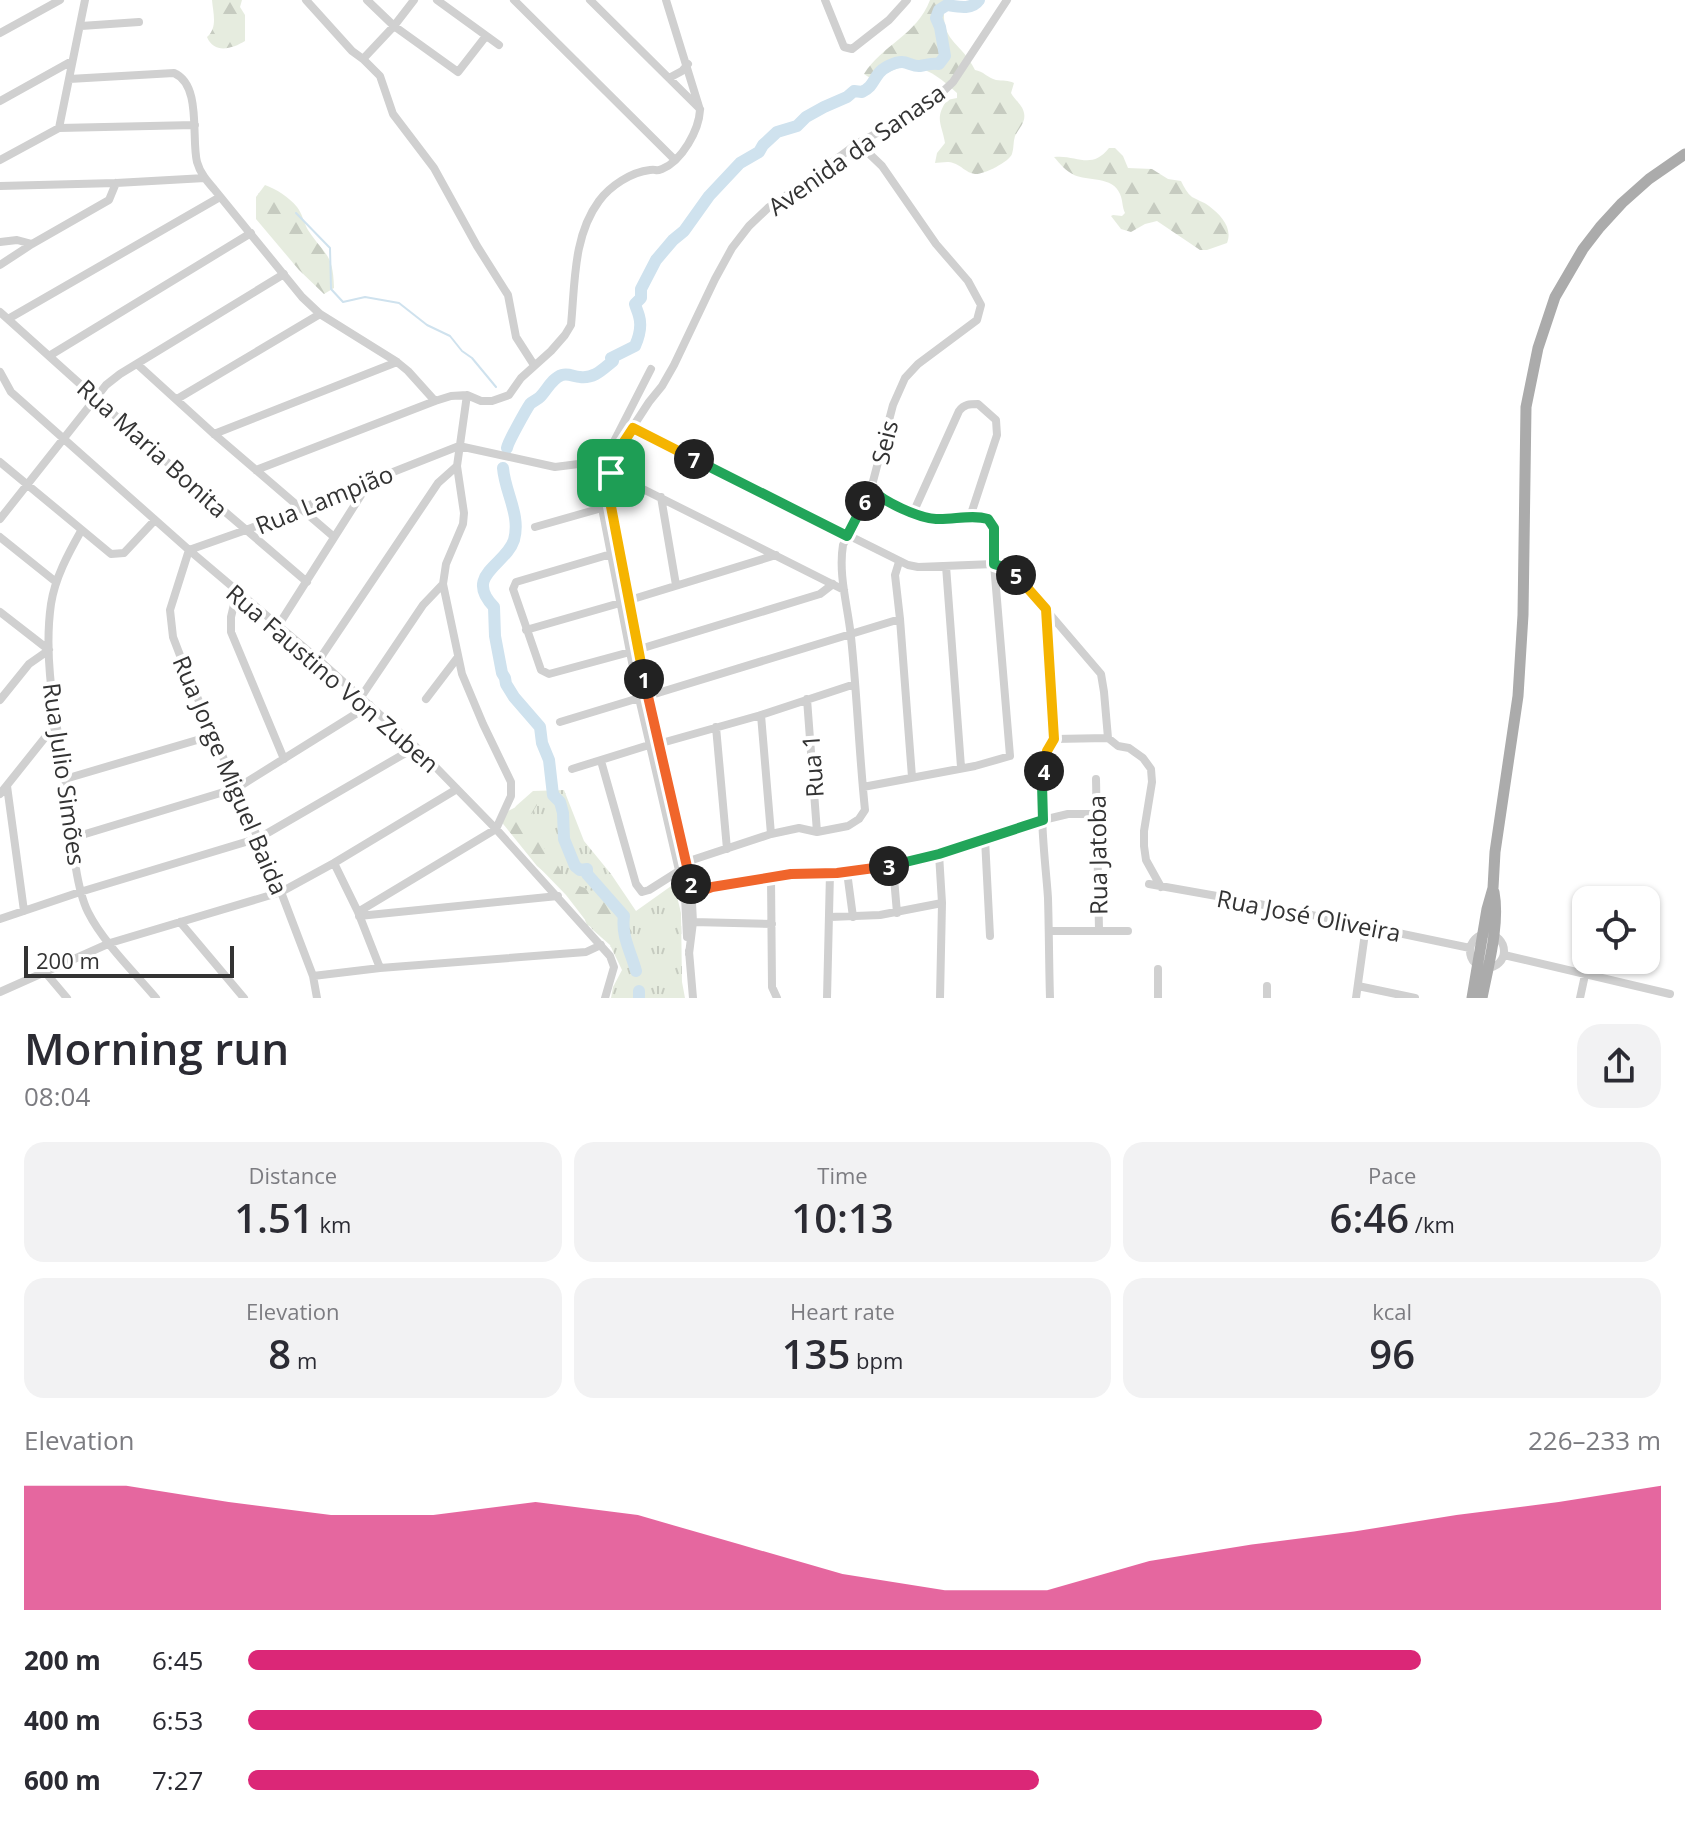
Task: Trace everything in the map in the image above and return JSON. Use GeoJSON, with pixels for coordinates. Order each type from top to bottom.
{"type":"FeatureCollection","features":[{"type":"Feature","properties":{"kind":"main road"},"geometry":{"type":"LineString","coordinates":[[1482,998],[1488,935],[1487,909],[1493,888],[1495,852],[1518,696],[1523,615],[1526,407],[1531,376],[1555,297],[1591,238],[1622,203],[1685,154]]}},
{"type":"Feature","properties":{"kind":"main road"},"geometry":{"type":"LineString","coordinates":[[1472,998],[1483,967]]}},
{"type":"Feature","properties":{"kind":"street"},"geometry":{"type":"LineString","coordinates":[[0,33],[60,0]]}},
{"type":"Feature","properties":{"kind":"street"},"geometry":{"type":"LineString","coordinates":[[59,128],[85,0]]}},
{"type":"Feature","properties":{"kind":"street"},"geometry":{"type":"LineString","coordinates":[[306,0],[352,51],[380,76],[393,114],[434,168],[508,295],[516,337],[534,365]]}},
{"type":"Feature","properties":{"kind":"street"},"geometry":{"type":"LineString","coordinates":[[367,0],[394,26],[458,72],[486,36]]}},
{"type":"Feature","properties":{"kind":"street"},"geometry":{"type":"LineString","coordinates":[[363,59],[414,0]]}},
{"type":"Feature","properties":{"kind":"street"},"geometry":{"type":"LineString","coordinates":[[437,0],[499,45]]}},
{"type":"Feature","properties":{"kind":"street"},"geometry":{"type":"LineString","coordinates":[[514,0],[675,160]]}},
{"type":"Feature","properties":{"kind":"street"},"geometry":{"type":"LineString","coordinates":[[590,0],[700,110]]}},
{"type":"Feature","properties":{"kind":"street"},"geometry":{"type":"LineString","coordinates":[[256,470],[451,396],[467,395],[481,401],[502,399],[565,335],[571,325],[580,239],[586,221],[599,200],[623,181],[644,172],[659,171],[675,160],[700,121],[688,64],[668,4],[660,0]]}},
{"type":"Feature","properties":{"kind":"street"},"geometry":{"type":"LineString","coordinates":[[825,0],[844,47],[852,49],[889,20],[907,0]]}},
{"type":"Feature","properties":{"kind":"street","name":"Avenida da Sanasa"},"geometry":{"type":"LineString","coordinates":[[689,954],[685,896],[602,508],[601,491],[607,471],[674,365],[715,279],[732,248],[749,226],[769,207],[858,143],[921,110],[935,99],[961,71],[1007,0]]}},
{"type":"Feature","properties":{"kind":"street"},"geometry":{"type":"LineString","coordinates":[[81,26],[139,22]]}},
{"type":"Feature","properties":{"kind":"street"},"geometry":{"type":"LineString","coordinates":[[0,101],[72,61]]}},
{"type":"Feature","properties":{"kind":"street"},"geometry":{"type":"LineString","coordinates":[[669,78],[688,64]]}},
{"type":"Feature","properties":{"kind":"street"},"geometry":{"type":"LineString","coordinates":[[69,79],[178,74],[186,82],[195,116],[196,155],[205,178],[302,297],[320,314],[397,362],[435,401]]}},
{"type":"Feature","properties":{"kind":"street"},"geometry":{"type":"LineString","coordinates":[[0,160],[59,128],[195,125]]}},
{"type":"Feature","properties":{"kind":"street","name":"Seis"},"geometry":{"type":"LineString","coordinates":[[847,536],[871,489],[893,405],[905,378],[977,320],[981,305],[968,281],[936,244],[882,166],[858,143]]}},
{"type":"Feature","properties":{"kind":"street"},"geometry":{"type":"LineString","coordinates":[[0,186],[205,178]]}},
{"type":"Feature","properties":{"kind":"street"},"geometry":{"type":"LineString","coordinates":[[0,265],[109,200],[116,183]]}},
{"type":"Feature","properties":{"kind":"street"},"geometry":{"type":"LineString","coordinates":[[8,319],[220,197]]}},
{"type":"Feature","properties":{"kind":"street"},"geometry":{"type":"LineString","coordinates":[[49,356],[251,233]]}},
{"type":"Feature","properties":{"kind":"street"},"geometry":{"type":"LineString","coordinates":[[0,242],[17,240],[32,244]]}},
{"type":"Feature","properties":{"kind":"street"},"geometry":{"type":"LineString","coordinates":[[0,242],[17,254]]}},
{"type":"Feature","properties":{"kind":"street"},"geometry":{"type":"LineString","coordinates":[[0,519],[106,385],[284,274]]}},
{"type":"Feature","properties":{"kind":"street","name":"Rua Maria Bonita"},"geometry":{"type":"LineString","coordinates":[[0,312],[307,582]]}},
{"type":"Feature","properties":{"kind":"street"},"geometry":{"type":"LineString","coordinates":[[177,399],[320,314]]}},
{"type":"Feature","properties":{"kind":"street"},"geometry":{"type":"LineString","coordinates":[[214,434],[397,362]]}},
{"type":"Feature","properties":{"kind":"street"},"geometry":{"type":"LineString","coordinates":[[137,364],[334,537]]}},
{"type":"Feature","properties":{"kind":"street","name":"Avenida da Sanasa"},"geometry":{"type":"LineString","coordinates":[[634,650],[630,600],[609,496],[607,471],[609,449],[651,369]]}},
{"type":"Feature","properties":{"kind":"street","name":"Rua Faustino Von Zuben"},"geometry":{"type":"LineString","coordinates":[[0,372],[7,387],[189,550],[370,705],[496,829],[610,956],[614,967],[605,998]]}},
{"type":"Feature","properties":{"kind":"street"},"geometry":{"type":"LineString","coordinates":[[358,914],[496,829],[511,796],[511,782],[470,695],[458,657],[443,584],[446,564],[463,524],[457,466],[467,395]]}},
{"type":"Feature","properties":{"kind":"street"},"geometry":{"type":"LineString","coordinates":[[913,513],[959,411],[962,406],[978,404],[996,420],[997,435],[970,517]]}},
{"type":"Feature","properties":{"kind":"street"},"geometry":{"type":"LineString","coordinates":[[633,428],[899,562],[918,567],[994,564],[1007,568],[1101,674],[1108,738]]}},
{"type":"Feature","properties":{"kind":"street"},"geometry":{"type":"LineString","coordinates":[[459,446],[555,467],[594,462],[844,590]]}},
{"type":"Feature","properties":{"kind":"street","name":"Rua Lampião"},"geometry":{"type":"LineString","coordinates":[[189,550],[459,446]]}},
{"type":"Feature","properties":{"kind":"street"},"geometry":{"type":"LineString","coordinates":[[0,462],[111,554],[124,553],[155,520]]}},
{"type":"Feature","properties":{"kind":"street"},"geometry":{"type":"LineString","coordinates":[[319,660],[438,483],[457,466]]}},
{"type":"Feature","properties":{"kind":"street"},"geometry":{"type":"LineString","coordinates":[[278,626],[370,480]]}},
{"type":"Feature","properties":{"kind":"street"},"geometry":{"type":"LineString","coordinates":[[863,787],[975,766],[1010,756],[994,564],[994,528],[985,518],[933,519],[913,513],[871,489]]}},
{"type":"Feature","properties":{"kind":"street"},"geometry":{"type":"LineString","coordinates":[[661,497],[676,585]]}},
{"type":"Feature","properties":{"kind":"street"},"geometry":{"type":"LineString","coordinates":[[535,527],[602,508]]}},
{"type":"Feature","properties":{"kind":"street","name":"Rua Julio Simões"},"geometry":{"type":"LineString","coordinates":[[81,531],[56,582],[51,607],[49,650],[55,725],[80,892],[88,912],[110,943],[156,998]]}},
{"type":"Feature","properties":{"kind":"street"},"geometry":{"type":"LineString","coordinates":[[686,862],[771,834],[799,828],[817,832],[848,826],[859,819],[865,810],[851,634],[844,590],[842,554],[847,536]]}},
{"type":"Feature","properties":{"kind":"street"},"geometry":{"type":"LineString","coordinates":[[0,537],[56,582]]}},
{"type":"Feature","properties":{"kind":"street","name":"Rua Jorge Miguel Baida"},"geometry":{"type":"LineString","coordinates":[[189,550],[170,610],[173,637],[281,892],[313,976],[317,998]]}},
{"type":"Feature","properties":{"kind":"street"},"geometry":{"type":"LineString","coordinates":[[611,554],[516,582],[513,589],[541,670],[549,674],[634,650],[820,594],[833,584]]}},
{"type":"Feature","properties":{"kind":"street"},"geometry":{"type":"LineString","coordinates":[[526,630],[776,555]]}},
{"type":"Feature","properties":{"kind":"street"},"geometry":{"type":"LineString","coordinates":[[899,562],[895,575],[912,777]]}},
{"type":"Feature","properties":{"kind":"street"},"geometry":{"type":"LineString","coordinates":[[946,566],[961,767]]}},
{"type":"Feature","properties":{"kind":"street"},"geometry":{"type":"LineString","coordinates":[[361,697],[423,605],[443,584]]}},
{"type":"Feature","properties":{"kind":"street"},"geometry":{"type":"LineString","coordinates":[[237,592],[231,632],[284,759]]}},
{"type":"Feature","properties":{"kind":"street"},"geometry":{"type":"LineString","coordinates":[[1046,609],[1050,745],[1042,784],[1050,998]]}},
{"type":"Feature","properties":{"kind":"street"},"geometry":{"type":"LineString","coordinates":[[0,612],[49,650],[29,664],[0,700]]}},
{"type":"Feature","properties":{"kind":"street"},"geometry":{"type":"LineString","coordinates":[[560,722],[900,619]]}},
{"type":"Feature","properties":{"kind":"street"},"geometry":{"type":"LineString","coordinates":[[426,699],[458,657]]}},
{"type":"Feature","properties":{"kind":"street"},"geometry":{"type":"LineString","coordinates":[[572,769],[761,715],[855,684]]}},
{"type":"Feature","properties":{"kind":"street","name":"Rua 1"},"geometry":{"type":"LineString","coordinates":[[807,699],[817,832]]}},
{"type":"Feature","properties":{"kind":"street"},"geometry":{"type":"LineString","coordinates":[[72,838],[237,788],[370,705]]}},
{"type":"Feature","properties":{"kind":"street"},"geometry":{"type":"LineString","coordinates":[[761,715],[771,834]]}},
{"type":"Feature","properties":{"kind":"street"},"geometry":{"type":"LineString","coordinates":[[0,794],[55,725]]}},
{"type":"Feature","properties":{"kind":"street"},"geometry":{"type":"LineString","coordinates":[[716,727],[727,849]]}},
{"type":"Feature","properties":{"kind":"street"},"geometry":{"type":"LineString","coordinates":[[65,779],[214,735]]}},
{"type":"Feature","properties":{"kind":"street"},"geometry":{"type":"LineString","coordinates":[[1050,745],[1108,738],[1143,758],[1151,769],[1152,782],[1144,846],[1146,860],[1161,887]]}},
{"type":"Feature","properties":{"kind":"street","name":"Avenida da Sanasa"},"geometry":{"type":"LineString","coordinates":[[653,745],[693,894],[689,954]]}},
{"type":"Feature","properties":{"kind":"street"},"geometry":{"type":"LineString","coordinates":[[0,919],[259,838],[416,747]]}},
{"type":"Feature","properties":{"kind":"street"},"geometry":{"type":"LineString","coordinates":[[601,761],[639,890],[649,890],[679,871]]}},
{"type":"Feature","properties":{"kind":"street","name":"Rua Jatoba"},"geometry":{"type":"LineString","coordinates":[[1096,779],[1099,930]]}},
{"type":"Feature","properties":{"kind":"street"},"geometry":{"type":"LineString","coordinates":[[7,786],[24,911]]}},
{"type":"Feature","properties":{"kind":"street"},"geometry":{"type":"LineString","coordinates":[[0,992],[110,943],[281,892],[457,789]]}},
{"type":"Feature","properties":{"kind":"street"},"geometry":{"type":"LineString","coordinates":[[693,894],[712,887],[791,874],[893,866],[1043,820],[1068,814],[1096,814]]}},
{"type":"Feature","properties":{"kind":"street"},"geometry":{"type":"LineString","coordinates":[[985,839],[990,936]]}},
{"type":"Feature","properties":{"kind":"street"},"geometry":{"type":"LineString","coordinates":[[939,854],[942,903],[940,998]]}},
{"type":"Feature","properties":{"kind":"street"},"geometry":{"type":"LineString","coordinates":[[334,863],[380,968]]}},
{"type":"Feature","properties":{"kind":"street"},"geometry":{"type":"LineString","coordinates":[[893,866],[897,913]]}},
{"type":"Feature","properties":{"kind":"street"},"geometry":{"type":"LineString","coordinates":[[847,872],[853,917]]}},
{"type":"Feature","properties":{"kind":"street"},"geometry":{"type":"LineString","coordinates":[[827,998],[830,873]]}},
{"type":"Feature","properties":{"kind":"street"},"geometry":{"type":"LineString","coordinates":[[771,878],[772,987],[777,998]]}},
{"type":"Feature","properties":{"kind":"street","name":"Rua José Oliveira"},"geometry":{"type":"LineString","coordinates":[[1149,884],[1470,948]]}},
{"type":"Feature","properties":{"kind":"street"},"geometry":{"type":"LineString","coordinates":[[358,914],[558,896]]}},
{"type":"Feature","properties":{"kind":"street"},"geometry":{"type":"LineString","coordinates":[[830,917],[897,913],[942,903]]}},
{"type":"Feature","properties":{"kind":"street"},"geometry":{"type":"LineString","coordinates":[[180,922],[244,998]]}},
{"type":"Feature","properties":{"kind":"street"},"geometry":{"type":"LineString","coordinates":[[693,922],[772,924]]}},
{"type":"Feature","properties":{"kind":"street"},"geometry":{"type":"LineString","coordinates":[[1356,998],[1366,926]]}},
{"type":"Feature","properties":{"kind":"street"},"geometry":{"type":"LineString","coordinates":[[1049,931],[1128,931]]}},
{"type":"Feature","properties":{"kind":"street"},"geometry":{"type":"LineString","coordinates":[[1488,935],[1500,940],[1504,947],[1501,962],[1495,967],[1483,967],[1473,962],[1470,955],[1472,942],[1488,935]]}},
{"type":"Feature","properties":{"kind":"street"},"geometry":{"type":"LineString","coordinates":[[313,976],[586,952],[601,945]]}},
{"type":"Feature","properties":{"kind":"street"},"geometry":{"type":"LineString","coordinates":[[689,954],[693,997]]}},
{"type":"Feature","properties":{"kind":"street"},"geometry":{"type":"LineString","coordinates":[[1504,955],[1670,994]]}},
{"type":"Feature","properties":{"kind":"street"},"geometry":{"type":"LineString","coordinates":[[1158,969],[1158,998]]}},
{"type":"Feature","properties":{"kind":"street"},"geometry":{"type":"LineString","coordinates":[[45,972],[67,998]]}},
{"type":"Feature","properties":{"kind":"street"},"geometry":{"type":"LineString","coordinates":[[1580,998],[1585,975]]}},
{"type":"Feature","properties":{"kind":"street"},"geometry":{"type":"LineString","coordinates":[[1267,986],[1267,998]]}},
{"type":"Feature","properties":{"kind":"street"},"geometry":{"type":"LineString","coordinates":[[1358,986],[1415,998]]}},
{"type":"Feature","properties":{"kind":"green space"},"geometry":{"type":"Polygon","coordinates":[[[212,0],[242,0],[240,7],[245,15],[245,41],[224,48],[210,42],[207,37],[214,24],[212,0]]]}},
{"type":"Feature","properties":{"kind":"green space"},"geometry":{"type":"Polygon","coordinates":[[[930,0],[945,0],[945,25],[952,40],[975,70],[996,80],[1014,83],[1011,93],[1023,110],[1024,119],[1015,136],[1010,157],[979,174],[951,162],[935,163],[937,153],[945,143],[941,112],[947,100],[957,98],[957,93],[946,83],[926,70],[912,67],[896,69],[873,80],[864,74],[917,22],[930,0]]]}},
{"type":"Feature","properties":{"kind":"green space"},"geometry":{"type":"Polygon","coordinates":[[[1109,148],[1115,148],[1123,156],[1128,168],[1152,169],[1168,179],[1181,181],[1190,195],[1222,218],[1228,232],[1227,243],[1200,250],[1157,221],[1131,232],[1121,229],[1111,216],[1125,213],[1117,188],[1106,182],[1074,175],[1054,157],[1096,159],[1109,148]]]}},
{"type":"Feature","properties":{"kind":"green space"},"geometry":{"type":"Polygon","coordinates":[[[265,185],[278,191],[299,209],[308,230],[330,261],[334,288],[324,294],[299,270],[256,219],[256,197],[265,185]]]}},
{"type":"Feature","properties":{"kind":"green space"},"geometry":{"type":"Polygon","coordinates":[[[564,790],[584,841],[636,911],[674,884],[681,913],[685,998],[611,998],[622,970],[610,945],[593,930],[504,824],[516,806],[533,791],[564,790]]]}},
{"type":"Feature","properties":{"kind":"green space"},"geometry":{"type":"Polygon","coordinates":[[[530,800],[537,805],[527,821],[527,827],[533,829],[547,821],[542,843],[565,876],[579,886],[622,904],[629,912],[631,936],[626,940],[626,947],[587,925],[586,911],[575,897],[566,894],[537,866],[500,820],[508,811],[530,800]]]}},
{"type":"Feature","properties":{"kind":"waterway"},"geometry":{"type":"LineString","coordinates":[[507,448],[530,404],[555,379],[565,375],[594,375],[613,361],[611,358],[635,346],[640,324],[635,304],[641,298],[641,289],[656,260],[740,163],[759,152],[777,132],[797,126],[806,117],[854,91],[866,90],[889,66],[902,62],[918,66],[939,64],[945,56],[936,18],[939,10],[947,5],[969,7],[979,0]]}},
{"type":"Feature","properties":{"kind":"waterway"},"geometry":{"type":"LineString","coordinates":[[296,213],[330,248],[331,289],[343,302],[365,297],[399,303],[427,325],[450,336],[496,387]]}},
{"type":"Feature","properties":{"kind":"waterway"},"geometry":{"type":"LineString","coordinates":[[503,468],[516,531],[510,549],[489,571],[483,587],[494,607],[495,636],[502,673],[514,697],[540,727],[549,760],[553,795],[560,802],[563,813],[564,839],[575,866],[580,870],[587,869],[587,874],[624,916],[625,937],[636,971]]}},
{"type":"Feature","properties":{"kind":"waterway"},"geometry":{"type":"LineString","coordinates":[[639,991],[639,998]]}},
{"type":"Feature","properties":{"kind":"route"},"geometry":{"type":"LineString","coordinates":[[633,428],[847,536],[871,489],[913,513],[933,519],[988,519],[994,528],[994,564],[1007,568],[1019,578],[1046,609],[1054,739],[1047,751],[1042,784],[1043,820],[893,866],[837,873],[791,874],[712,887],[693,894],[638,649],[609,496],[611,473],[614,457],[633,428]]}}]}
